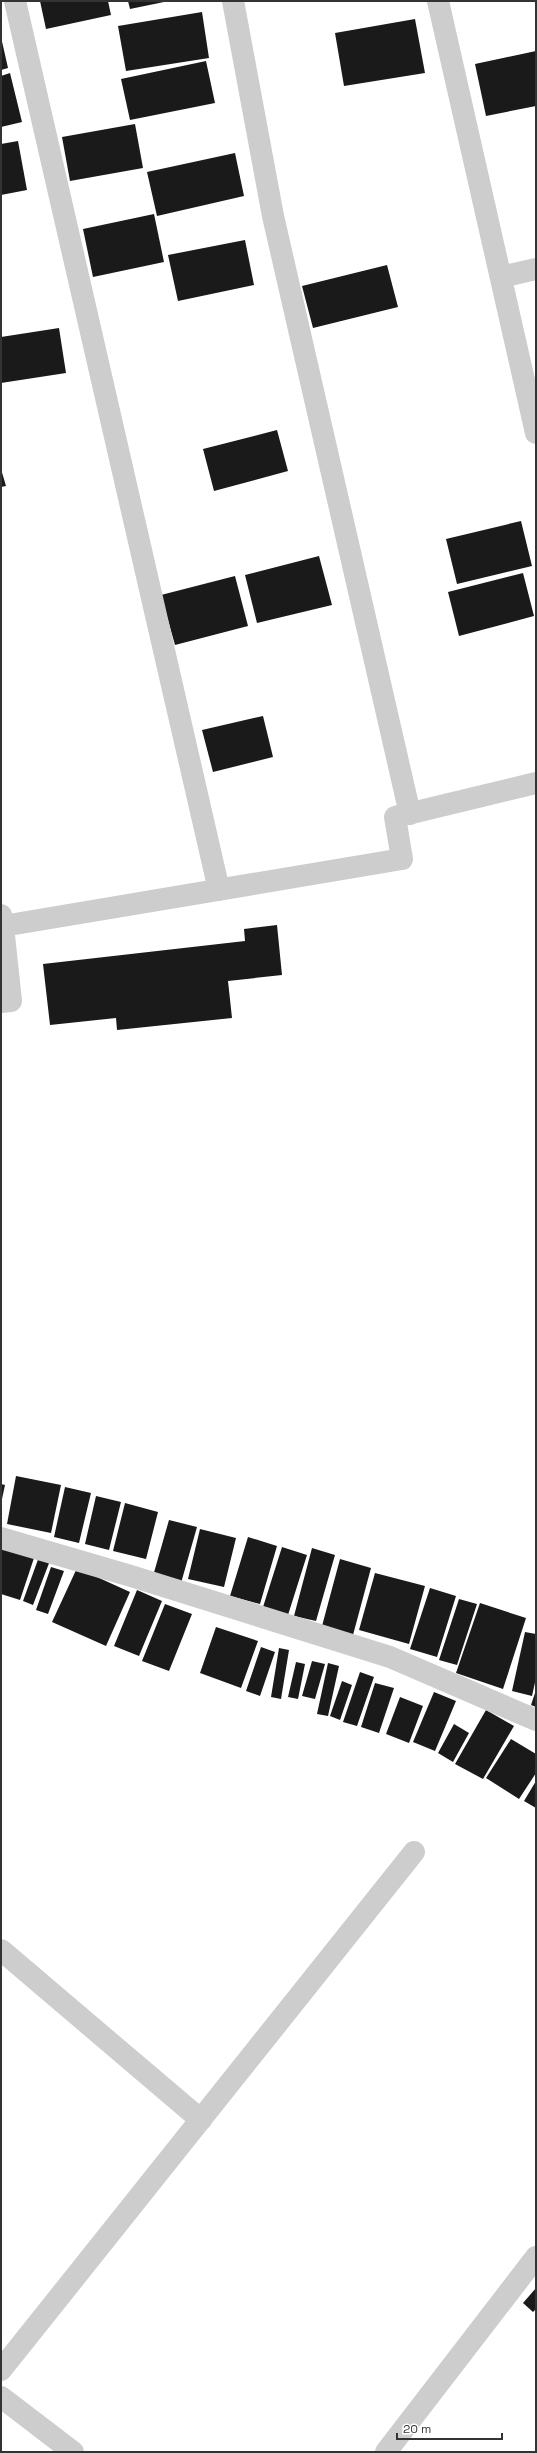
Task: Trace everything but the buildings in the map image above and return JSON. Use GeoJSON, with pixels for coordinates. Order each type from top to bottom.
{"type":"FeatureCollection","features":[{"type":"Feature","properties":{"kind":"street"},"geometry":{"type":"LineString","coordinates":[[15,1],[219,890]]}},
{"type":"Feature","properties":{"kind":"street"},"geometry":{"type":"LineString","coordinates":[[233,1],[273,216],[410,814]]}},
{"type":"Feature","properties":{"kind":"street"},"geometry":{"type":"LineString","coordinates":[[438,1],[536,433]]}},
{"type":"Feature","properties":{"kind":"street"},"geometry":{"type":"LineString","coordinates":[[501,277],[536,269]]}},
{"type":"Feature","properties":{"kind":"street"},"geometry":{"type":"LineString","coordinates":[[1,1002],[11,1001],[2,921],[219,890],[402,859],[396,817],[536,783]]}},
{"type":"Feature","properties":{"kind":"street"},"geometry":{"type":"LineString","coordinates":[[1,1538],[131,1576],[390,1657],[536,1720]]}},
{"type":"Feature","properties":{"kind":"street"},"geometry":{"type":"LineString","coordinates":[[1,2370],[414,1852]]}},
{"type":"Feature","properties":{"kind":"street"},"geometry":{"type":"LineString","coordinates":[[1,1950],[201,2120]]}},
{"type":"Feature","properties":{"kind":"street"},"geometry":{"type":"LineString","coordinates":[[386,2452],[536,2257]]}},
{"type":"Feature","properties":{"kind":"street"},"geometry":{"type":"LineString","coordinates":[[1,2397],[73,2452]]}}]}
